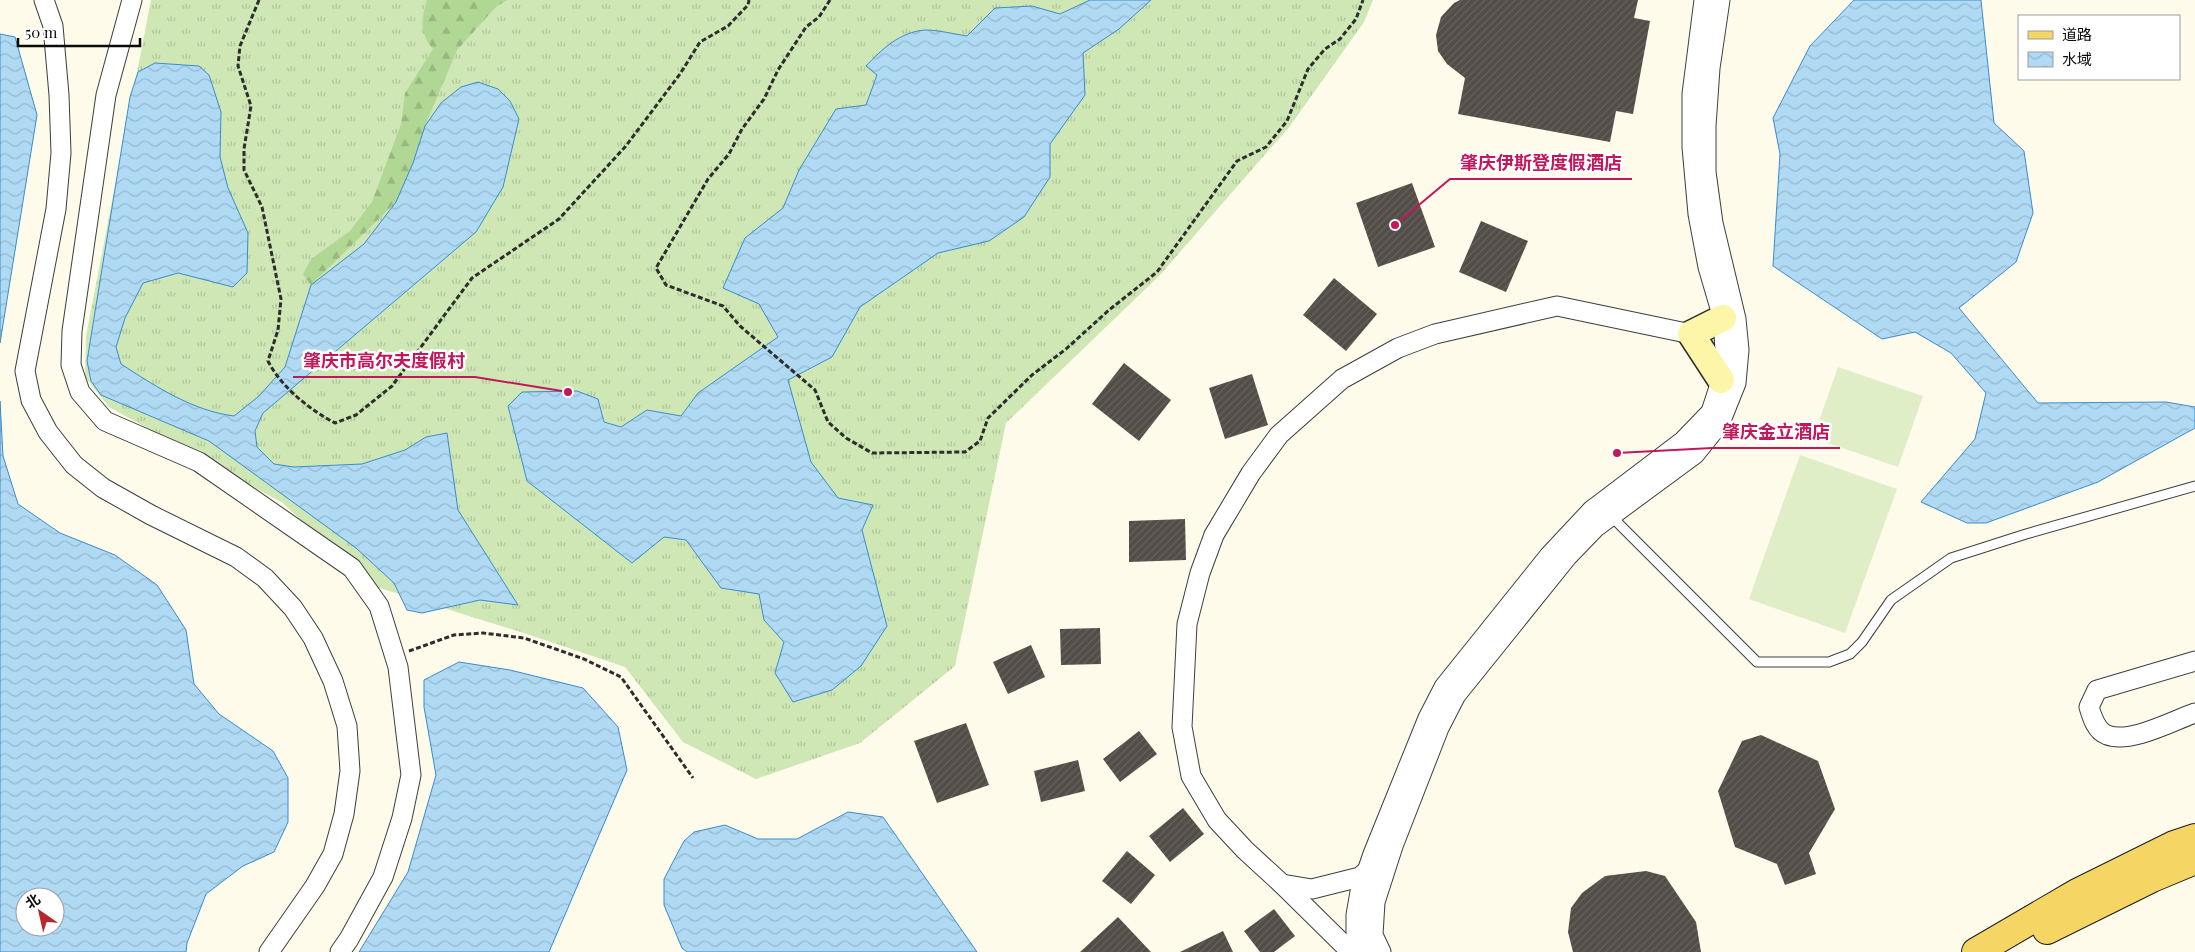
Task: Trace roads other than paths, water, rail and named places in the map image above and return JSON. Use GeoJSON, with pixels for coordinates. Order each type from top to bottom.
{"type":"FeatureCollection","features":[{"type":"Feature","properties":{"kind":"main road"},"geometry":{"type":"LineString","coordinates":[[1976,952],[2077,893],[2174,846],[2195,838]]}},
{"type":"Feature","properties":{"kind":"main road"},"geometry":{"type":"LineString","coordinates":[[2012,952],[2050,928],[2152,878],[2195,860]]}},
{"type":"Feature","properties":{"kind":"street"},"geometry":{"type":"LineString","coordinates":[[44,0],[53,26],[59,95],[61,152],[56,210],[25,371],[31,400],[48,432],[74,464],[103,488],[151,515],[236,557],[265,578],[293,608],[313,638],[334,681],[347,726],[350,771],[344,814],[333,854],[315,886],[269,952]]}},
{"type":"Feature","properties":{"kind":"street"},"geometry":{"type":"LineString","coordinates":[[132,0],[106,95],[72,331],[71,365],[80,392],[105,421],[199,462],[352,568],[379,606],[398,667],[411,775],[402,818],[383,878],[340,952]]}},
{"type":"Feature","properties":{"kind":"street"},"geometry":{"type":"LineString","coordinates":[[1362,952],[1356,940],[1356,915],[1368,870],[1428,718],[1444,687],[1549,556],[1592,510],[1683,441],[1711,412],[1726,366],[1723,318],[1708,267],[1698,214],[1692,148],[1692,94],[1704,0]]}},
{"type":"Feature","properties":{"kind":"street"},"geometry":{"type":"LineString","coordinates":[[1381,952],[1373,935],[1374,902],[1393,846],[1439,728],[1456,695],[1567,557],[1596,527],[1695,454],[1720,423],[1736,383],[1739,350],[1736,319],[1713,223],[1706,172],[1706,126],[1710,68],[1720,0]]}},
{"type":"Feature","properties":{"kind":"street"},"geometry":{"type":"LineString","coordinates":[[1351,952],[1245,850],[1217,820],[1191,776],[1182,727],[1187,624],[1200,573],[1214,535],[1251,473],[1279,435],[1342,379],[1398,348],[1435,334],[1557,306],[1691,334],[1723,318]]}},
{"type":"Feature","properties":{"kind":"street"},"geometry":{"type":"LineString","coordinates":[[1691,334],[1722,380]]}},
{"type":"Feature","properties":{"kind":"street"},"geometry":{"type":"LineString","coordinates":[[2195,660],[2097,690],[2089,707],[2094,724],[2106,735],[2129,738],[2195,713]]}},
{"type":"Feature","properties":{"kind":"street"},"geometry":{"type":"LineString","coordinates":[[1282,884],[1312,889],[1360,877],[1368,870]]}},
{"type":"Feature","properties":{"kind":"lane"},"geometry":{"type":"LineString","coordinates":[[1611,516],[1757,662],[1829,662],[1850,654],[1862,642],[1891,600],[1951,558],[2026,534],[2195,486]]}},
{"type":"Feature","properties":{"kind":"water"},"geometry":{"type":"Polygon","coordinates":[[[1090,0],[1151,0],[1119,29],[1083,53],[1085,95],[1050,144],[1050,177],[1024,217],[989,241],[938,253],[860,307],[832,357],[788,380],[811,462],[838,498],[873,505],[862,530],[887,626],[861,666],[832,690],[793,702],[775,673],[784,642],[764,620],[759,594],[721,588],[686,540],[664,537],[632,563],[527,481],[508,406],[522,392],[577,391],[598,399],[604,422],[621,427],[647,410],[681,416],[698,393],[778,337],[759,304],[723,288],[745,238],[783,208],[799,170],[836,109],[866,105],[877,75],[866,66],[892,42],[916,31],[941,31],[967,36],[995,8],[1032,6],[1060,14],[1090,0]]]}},
{"type":"Feature","properties":{"kind":"water"},"geometry":{"type":"Polygon","coordinates":[[[1854,0],[1981,0],[1994,123],[2024,151],[2033,213],[2016,262],[1959,308],[2038,403],[2166,402],[2195,407],[2195,428],[2098,482],[1986,523],[1967,523],[1921,502],[1975,439],[1986,393],[1951,353],[1915,332],[1882,339],[1773,266],[1780,154],[1773,118],[1810,46],[1854,0]]]}},
{"type":"Feature","properties":{"kind":"water"},"geometry":{"type":"Polygon","coordinates":[[[0,34],[15,37],[37,115],[0,343],[0,34]]]}},
{"type":"Feature","properties":{"kind":"water"},"geometry":{"type":"Polygon","coordinates":[[[155,63],[199,66],[209,75],[221,112],[220,157],[228,188],[248,233],[247,273],[233,287],[178,273],[143,283],[125,318],[116,347],[121,364],[161,389],[204,409],[234,416],[259,396],[285,367],[311,285],[364,244],[396,202],[413,163],[425,126],[441,103],[461,87],[478,82],[498,89],[510,101],[519,119],[503,187],[476,232],[263,413],[255,431],[257,447],[274,464],[294,467],[362,464],[405,450],[426,437],[447,433],[458,510],[518,605],[480,600],[422,613],[407,610],[394,583],[356,548],[209,441],[101,395],[91,381],[87,361],[130,97],[138,72],[155,63]]]}},
{"type":"Feature","properties":{"kind":"water"},"geometry":{"type":"Polygon","coordinates":[[[0,401],[3,456],[18,504],[60,533],[115,555],[157,585],[186,630],[194,684],[219,714],[273,751],[288,778],[288,822],[274,852],[243,866],[206,894],[187,943],[186,952],[0,952],[0,401]]]}},
{"type":"Feature","properties":{"kind":"water"},"geometry":{"type":"Polygon","coordinates":[[[459,662],[510,670],[583,688],[618,727],[627,770],[549,952],[359,952],[408,872],[436,775],[424,707],[424,680],[459,662]]]}},
{"type":"Feature","properties":{"kind":"water"},"geometry":{"type":"Polygon","coordinates":[[[848,812],[883,817],[977,952],[687,952],[682,948],[664,905],[664,879],[684,841],[694,832],[725,825],[758,839],[797,839],[848,812]]]}},
{"type":"Feature","properties":{"kind":"place","name":"肇庆伊斯登度假酒店"},"geometry":{"type":"Point","coordinates":[1395,225]}},
{"type":"Feature","properties":{"kind":"place","name":"肇庆市高尔夫度假村"},"geometry":{"type":"Point","coordinates":[568,392]}},
{"type":"Feature","properties":{"kind":"place","name":"肇庆金立酒店"},"geometry":{"type":"Point","coordinates":[1617,453]}}]}
